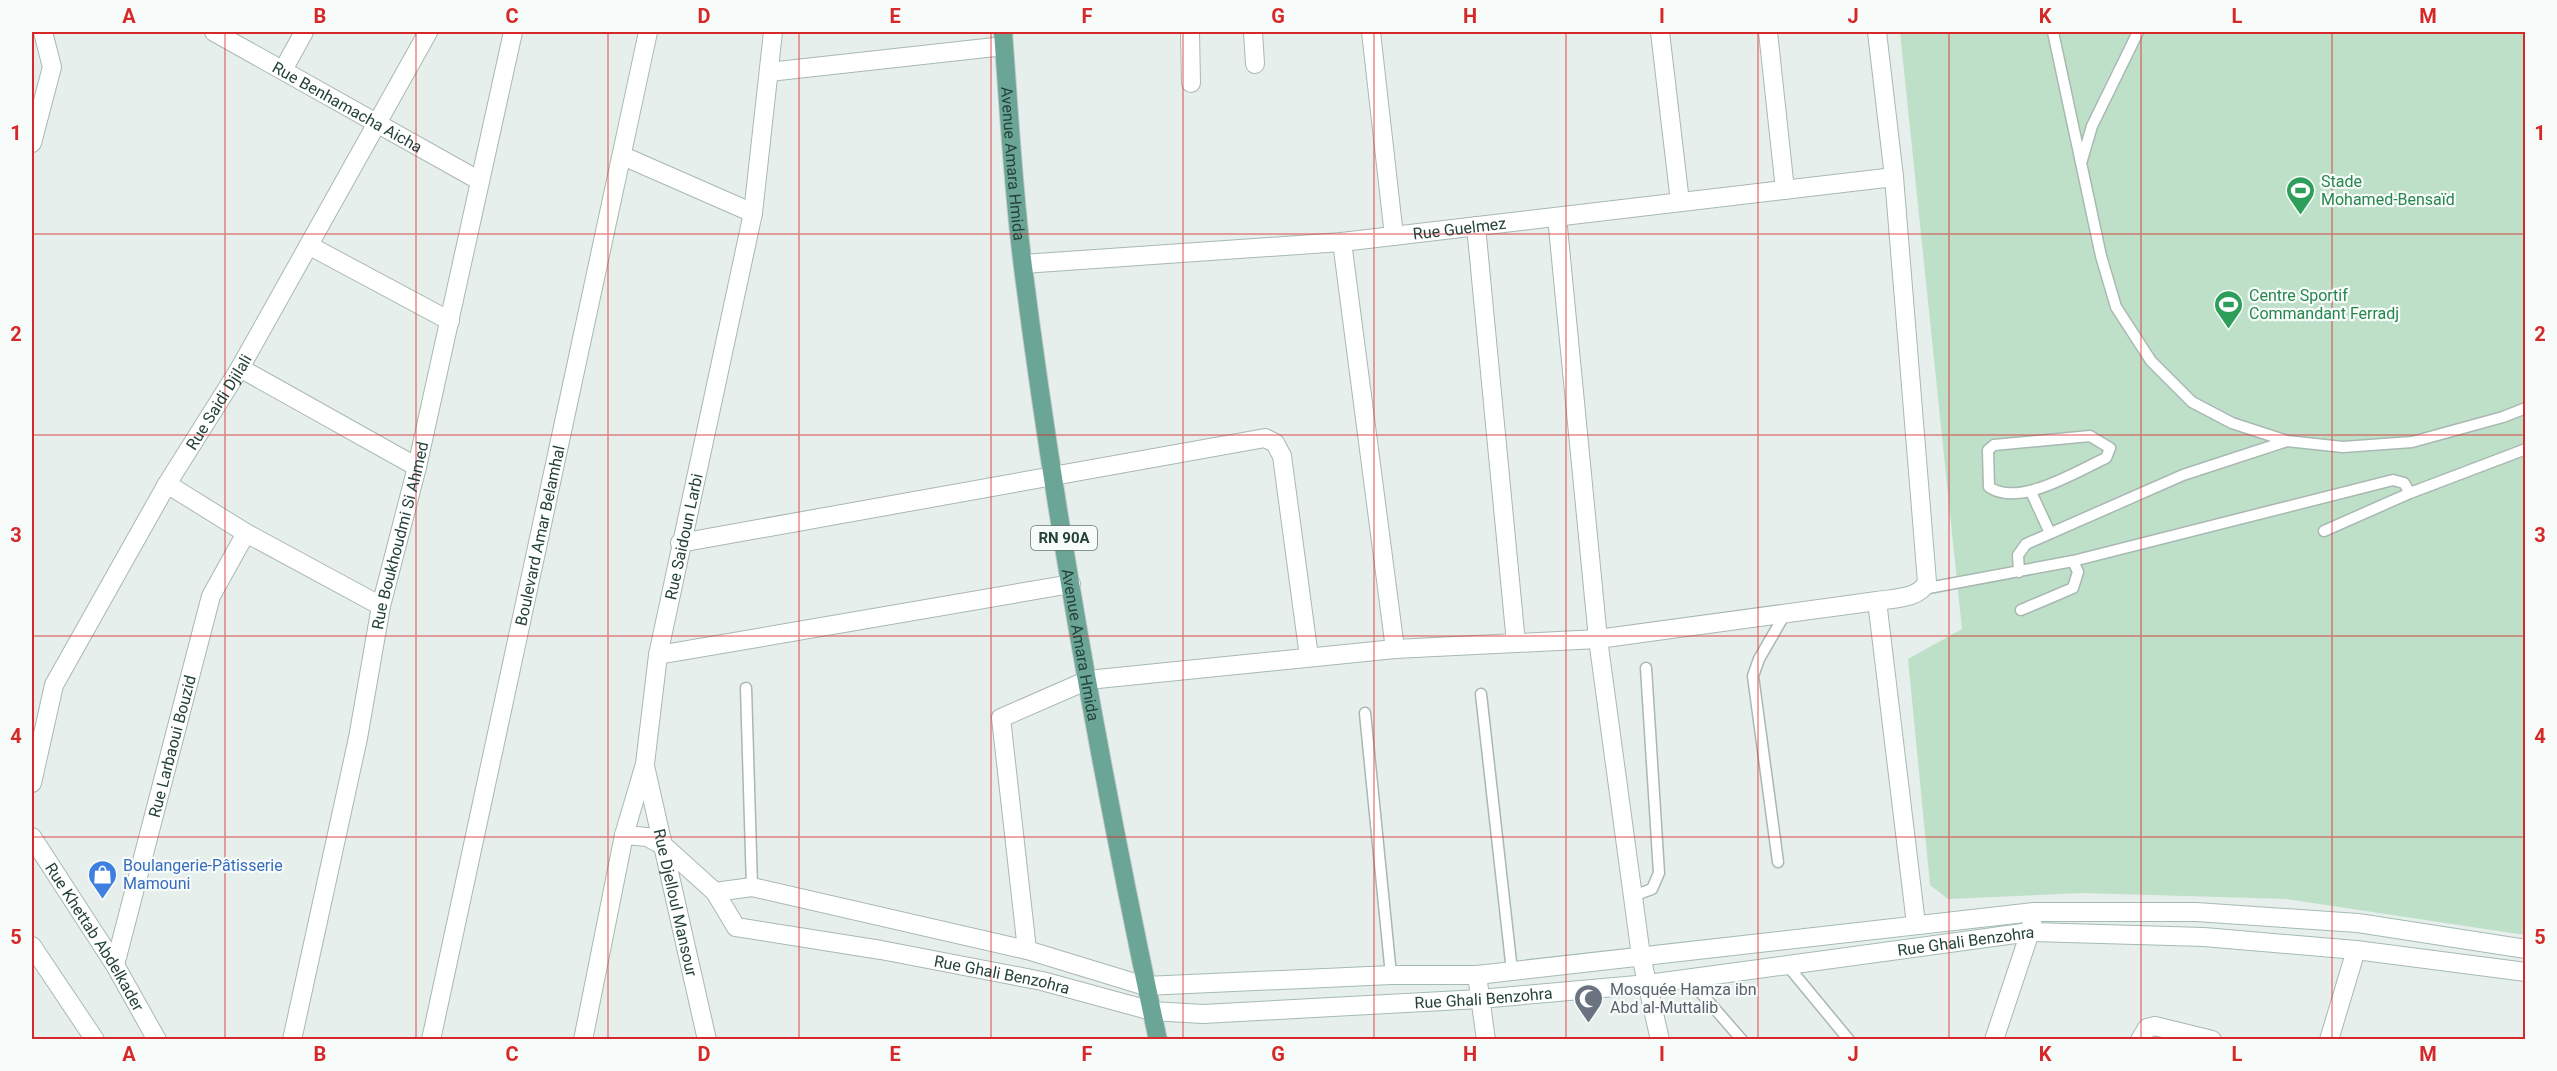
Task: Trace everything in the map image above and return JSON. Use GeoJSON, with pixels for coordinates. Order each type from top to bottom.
{"type":"FeatureCollection","features":[{"type":"Feature","properties":{"kind":"main road","name":"Avenue Amara Hmida"},"geometry":{"type":"LineString","coordinates":[[1003,39],[1023,264],[1053,475],[1088,680],[1145,986],[1158,1040]]}},
{"type":"Feature","properties":{"kind":"street"},"geometry":{"type":"LineString","coordinates":[[32,143],[52,67],[43,32]]}},
{"type":"Feature","properties":{"kind":"street","name":"Rue Benhamacha Aicha"},"geometry":{"type":"LineString","coordinates":[[214,32],[480,181]]}},
{"type":"Feature","properties":{"kind":"street"},"geometry":{"type":"LineString","coordinates":[[283,70],[304,32]]}},
{"type":"Feature","properties":{"kind":"street","name":"Rue Saidi Djilali"},"geometry":{"type":"LineString","coordinates":[[32,783],[54,685],[167,484],[240,368],[310,246],[428,32]]}},
{"type":"Feature","properties":{"kind":"street","name":"Rue Boukhoudmi Si Ahmed"},"geometry":{"type":"LineString","coordinates":[[292,1040],[358,738],[381,606],[417,467],[513,32]]}},
{"type":"Feature","properties":{"kind":"street","name":"Boulevard Amar Belamhal"},"geometry":{"type":"LineString","coordinates":[[432,1040],[648,32]]}},
{"type":"Feature","properties":{"kind":"street","name":"Rue Saidoun Larbi"},"geometry":{"type":"LineString","coordinates":[[583,1040],[624,835],[645,764],[658,655],[680,543],[753,213],[773,32]]}},
{"type":"Feature","properties":{"kind":"street"},"geometry":{"type":"LineString","coordinates":[[1190,32],[1191,83]]}},
{"type":"Feature","properties":{"kind":"street"},"geometry":{"type":"LineString","coordinates":[[1253,32],[1255,64]]}},
{"type":"Feature","properties":{"kind":"street"},"geometry":{"type":"LineString","coordinates":[[1371,32],[1394,236]]}},
{"type":"Feature","properties":{"kind":"street"},"geometry":{"type":"LineString","coordinates":[[1660,32],[1680,202]]}},
{"type":"Feature","properties":{"kind":"street"},"geometry":{"type":"LineString","coordinates":[[1768,32],[1785,190]]}},
{"type":"Feature","properties":{"kind":"street"},"geometry":{"type":"LineString","coordinates":[[1027,950],[1001,718],[1088,680],[1395,649],[1598,639],[1877,601],[1917,594],[1923,589],[1927,582],[1894,177],[1877,32]]}},
{"type":"Feature","properties":{"kind":"street"},"geometry":{"type":"LineString","coordinates":[[769,72],[1003,39]]}},
{"type":"Feature","properties":{"kind":"street"},"geometry":{"type":"LineString","coordinates":[[623,156],[753,213]]}},
{"type":"Feature","properties":{"kind":"street","name":"Rue Guelmez"},"geometry":{"type":"LineString","coordinates":[[1023,264],[1342,242],[1894,177]]}},
{"type":"Feature","properties":{"kind":"street"},"geometry":{"type":"LineString","coordinates":[[1557,217],[1598,639],[1641,956],[1660,1040]]}},
{"type":"Feature","properties":{"kind":"street"},"geometry":{"type":"LineString","coordinates":[[1476,226],[1516,643]]}},
{"type":"Feature","properties":{"kind":"street"},"geometry":{"type":"LineString","coordinates":[[1342,242],[1395,649]]}},
{"type":"Feature","properties":{"kind":"street"},"geometry":{"type":"LineString","coordinates":[[310,246],[450,321]]}},
{"type":"Feature","properties":{"kind":"street"},"geometry":{"type":"LineString","coordinates":[[240,368],[417,467]]}},
{"type":"Feature","properties":{"kind":"street"},"geometry":{"type":"LineString","coordinates":[[680,543],[1265,438],[1275,443],[1282,456],[1309,657]]}},
{"type":"Feature","properties":{"kind":"street"},"geometry":{"type":"LineString","coordinates":[[167,484],[246,533],[381,606]]}},
{"type":"Feature","properties":{"kind":"street","name":"Rue Larbaoui Bouzid"},"geometry":{"type":"LineString","coordinates":[[115,965],[211,596],[246,533]]}},
{"type":"Feature","properties":{"kind":"street"},"geometry":{"type":"LineString","coordinates":[[658,655],[1071,584]]}},
{"type":"Feature","properties":{"kind":"street"},"geometry":{"type":"LineString","coordinates":[[1877,601],[1916,924]]}},
{"type":"Feature","properties":{"kind":"street","name":"Rue Djelloul Mansour"},"geometry":{"type":"LineString","coordinates":[[645,764],[707,1040]]}},
{"type":"Feature","properties":{"kind":"street"},"geometry":{"type":"LineString","coordinates":[[624,835],[647,837],[664,846]]}},
{"type":"Feature","properties":{"kind":"street","name":"Rue Khettab Abdelkader"},"geometry":{"type":"LineString","coordinates":[[32,837],[115,965],[157,1040]]}},
{"type":"Feature","properties":{"kind":"street","name":"Rue Ghali Benzohra"},"geometry":{"type":"LineString","coordinates":[[664,846],[715,892],[736,927],[881,950],[1042,981],[1152,1011],[1203,1014],[1480,999],[1648,984],[2030,932],[2204,937],[2356,950],[2526,972]]}},
{"type":"Feature","properties":{"kind":"street","name":"Rue Ghali Benzohra"},"geometry":{"type":"LineString","coordinates":[[715,892],[752,887],[1027,950],[1145,986],[1391,975],[1477,975],[2034,912],[2196,912],[2358,922],[2526,949]]}},
{"type":"Feature","properties":{"kind":"street"},"geometry":{"type":"LineString","coordinates":[[1994,1040],[2030,932],[2034,912]]}},
{"type":"Feature","properties":{"kind":"street"},"geometry":{"type":"LineString","coordinates":[[32,946],[95,1040]]}},
{"type":"Feature","properties":{"kind":"street"},"geometry":{"type":"LineString","coordinates":[[2328,1040],[2356,950]]}},
{"type":"Feature","properties":{"kind":"street"},"geometry":{"type":"LineString","coordinates":[[1477,975],[1486,1040]]}},
{"type":"Feature","properties":{"kind":"street"},"geometry":{"type":"LineString","coordinates":[[2140,1040],[2147,1028],[2156,1026],[2211,1040]]}},
{"type":"Feature","properties":{"kind":"lane"},"geometry":{"type":"LineString","coordinates":[[2053,32],[2101,256],[2116,307],[2151,361],[2192,402],[2232,423],[2287,441],[2343,447],[2412,442],[2503,417],[2526,408]]}},
{"type":"Feature","properties":{"kind":"lane"},"geometry":{"type":"LineString","coordinates":[[2081,163],[2092,126],[2138,32]]}},
{"type":"Feature","properties":{"kind":"lane"},"geometry":{"type":"LineString","coordinates":[[2090,436],[2110,448],[2106,458],[2031,492],[1996,492],[1989,487],[1988,450],[1994,445],[2090,436]]}},
{"type":"Feature","properties":{"kind":"lane"},"geometry":{"type":"LineString","coordinates":[[2019,572],[2018,555],[2026,544],[2183,475],[2287,441]]}},
{"type":"Feature","properties":{"kind":"lane"},"geometry":{"type":"LineString","coordinates":[[2324,531],[2410,493],[2526,449]]}},
{"type":"Feature","properties":{"kind":"lane"},"geometry":{"type":"LineString","coordinates":[[1923,589],[2073,561],[2393,480],[2404,483],[2410,493]]}},
{"type":"Feature","properties":{"kind":"lane"},"geometry":{"type":"LineString","coordinates":[[2031,492],[2050,533]]}},
{"type":"Feature","properties":{"kind":"lane"},"geometry":{"type":"LineString","coordinates":[[2021,610],[2073,588],[2078,572],[2073,561]]}},
{"type":"Feature","properties":{"kind":"lane"},"geometry":{"type":"LineString","coordinates":[[1778,862],[1753,676],[1759,659],[1785,614]]}},
{"type":"Feature","properties":{"kind":"lane"},"geometry":{"type":"LineString","coordinates":[[1633,896],[1652,889],[1659,873],[1646,668]]}},
{"type":"Feature","properties":{"kind":"lane"},"geometry":{"type":"LineString","coordinates":[[746,688],[752,887]]}},
{"type":"Feature","properties":{"kind":"lane"},"geometry":{"type":"LineString","coordinates":[[1481,694],[1512,971]]}},
{"type":"Feature","properties":{"kind":"lane"},"geometry":{"type":"LineString","coordinates":[[1365,713],[1391,975]]}},
{"type":"Feature","properties":{"kind":"lane"},"geometry":{"type":"LineString","coordinates":[[1787,965],[1848,1040]]}},
{"type":"Feature","properties":{"kind":"lane"},"geometry":{"type":"LineString","coordinates":[[1688,978],[1742,1040]]}},
{"type":"Feature","properties":{"kind":"green space","name":"Centre Sportif Commandant Ferradj"},"geometry":{"type":"Polygon","coordinates":[[[1900,32],[2525,32],[2525,935],[2286,899],[2083,893],[1948,899],[1930,885],[1908,659],[1962,629],[1900,32]]]}},
{"type":"Feature","properties":{"kind":"place","name":"Stade Mohamed-Bensaïd"},"geometry":{"type":"Point","coordinates":[2300,216]}},
{"type":"Feature","properties":{"kind":"place","name":"Centre Sportif Commandant Ferradj"},"geometry":{"type":"Point","coordinates":[2228,330]}},
{"type":"Feature","properties":{"kind":"place","name":"Boulangerie-Pâtisserie Mamouni"},"geometry":{"type":"Point","coordinates":[102,900]}},
{"type":"Feature","properties":{"kind":"place","name":"Mosquée Hamza ibn Abd al-Muttalib"},"geometry":{"type":"Point","coordinates":[1589,1024]}}]}
